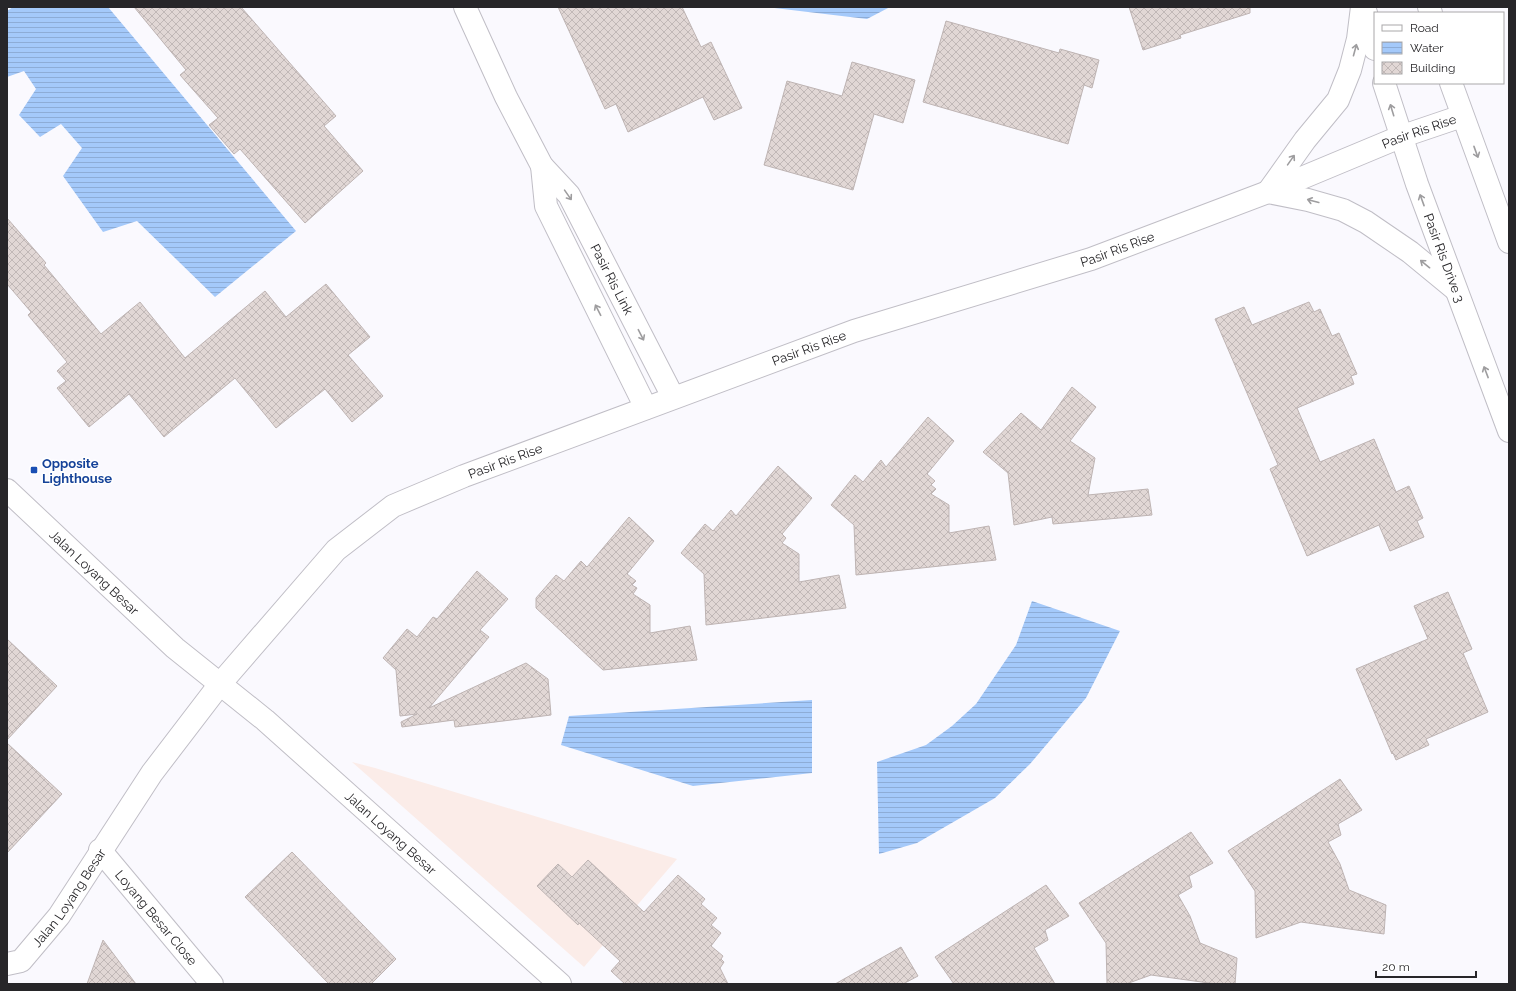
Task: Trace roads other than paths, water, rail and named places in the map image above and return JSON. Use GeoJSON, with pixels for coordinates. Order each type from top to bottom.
{"type":"FeatureCollection","features":[{"type":"Feature","properties":{"kind":"street","name":"Pasir Ris Link"},"geometry":{"type":"LineString","coordinates":[[465,7],[506,96],[542,166],[569,195],[673,397]]}},
{"type":"Feature","properties":{"kind":"street"},"geometry":{"type":"LineString","coordinates":[[1363,7],[1374,46]]}},
{"type":"Feature","properties":{"kind":"street"},"geometry":{"type":"LineString","coordinates":[[1363,7],[1358,39],[1350,70],[1338,100],[1305,140],[1268,192],[1308,200],[1343,210],[1366,222],[1410,252],[1455,289]]}},
{"type":"Feature","properties":{"kind":"street","name":"Pasir Ris Drive 3"},"geometry":{"type":"LineString","coordinates":[[1384,84],[1400,137],[1455,289],[1509,431]]}},
{"type":"Feature","properties":{"kind":"street"},"geometry":{"type":"LineString","coordinates":[[1451,84],[1509,242]]}},
{"type":"Feature","properties":{"kind":"street","name":"Pasir Ris Rise"},"geometry":{"type":"LineString","coordinates":[[220,684],[336,550],[393,506],[464,476],[673,397],[854,332],[1091,259],[1268,192],[1400,137],[1462,116]]}},
{"type":"Feature","properties":{"kind":"street","name":"Pasir Ris Link"},"geometry":{"type":"LineString","coordinates":[[542,166],[546,206],[646,408]]}},
{"type":"Feature","properties":{"kind":"street","name":"Jalan Loyang Besar"},"geometry":{"type":"LineString","coordinates":[[7,490],[174,648],[265,720],[560,984]]}},
{"type":"Feature","properties":{"kind":"street","name":"Jalan Loyang Besar"},"geometry":{"type":"LineString","coordinates":[[7,964],[21,961],[37,945],[59,916],[100,850],[152,773],[220,684]]}},
{"type":"Feature","properties":{"kind":"street","name":"Loyang Besar Close"},"geometry":{"type":"LineString","coordinates":[[100,850],[212,984]]}},
{"type":"Feature","properties":{"kind":"water"},"geometry":{"type":"Polygon","coordinates":[[[13,7],[108,7],[296,231],[215,297],[137,221],[103,232],[63,176],[82,148],[61,124],[40,137],[19,115],[36,89],[24,71],[7,77],[7,11],[13,7]]]}},
{"type":"Feature","properties":{"kind":"water"},"geometry":{"type":"Polygon","coordinates":[[[766,7],[890,7],[867,19],[766,7]]]}},
{"type":"Feature","properties":{"kind":"water"},"geometry":{"type":"Polygon","coordinates":[[[1032,601],[1120,631],[1086,698],[1030,764],[995,798],[917,843],[879,854],[877,762],[926,745],[952,726],[976,704],[1016,645],[1032,601]]]}},
{"type":"Feature","properties":{"kind":"water"},"geometry":{"type":"Polygon","coordinates":[[[812,700],[812,773],[693,786],[561,745],[569,716],[812,700]]]}},
{"type":"Feature","properties":{"kind":"place","name":"Opposite Lighthouse"},"geometry":{"type":"Point","coordinates":[34,470]}}]}
